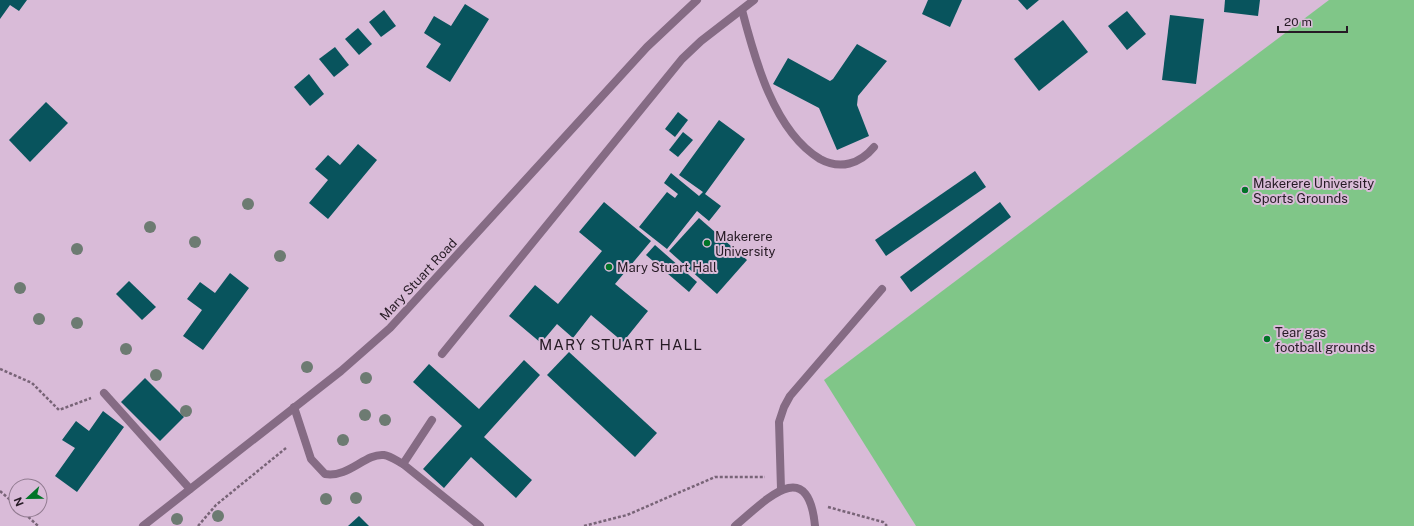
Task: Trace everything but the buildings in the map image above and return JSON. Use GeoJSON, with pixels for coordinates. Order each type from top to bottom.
{"type":"FeatureCollection","features":[{"type":"Feature","properties":{"kind":"lane"},"geometry":{"type":"LineString","coordinates":[[680,15],[688,0]]}},
{"type":"Feature","properties":{"kind":"lane","name":"Mary Stuart Road"},"geometry":{"type":"LineString","coordinates":[[143,526],[341,371],[390,328],[647,47],[697,0]]}},
{"type":"Feature","properties":{"kind":"lane"},"geometry":{"type":"LineString","coordinates":[[442,354],[682,60],[701,41],[754,0]]}},
{"type":"Feature","properties":{"kind":"lane"},"geometry":{"type":"LineString","coordinates":[[742,10],[750,42],[774,103],[788,126],[804,147],[828,163],[839,165],[847,165],[858,161],[868,155],[874,147]]}},
{"type":"Feature","properties":{"kind":"lane"},"geometry":{"type":"LineString","coordinates":[[781,489],[779,422],[784,407],[790,396],[882,289]]}},
{"type":"Feature","properties":{"kind":"lane"},"geometry":{"type":"LineString","coordinates":[[104,393],[190,489]]}},
{"type":"Feature","properties":{"kind":"lane"},"geometry":{"type":"LineString","coordinates":[[294,407],[311,458],[325,474],[340,474],[379,455],[391,457],[403,464],[480,526]]}},
{"type":"Feature","properties":{"kind":"lane"},"geometry":{"type":"LineString","coordinates":[[403,464],[432,420]]}},
{"type":"Feature","properties":{"kind":"lane"},"geometry":{"type":"LineString","coordinates":[[734,526],[773,494],[781,489],[793,487],[802,492],[812,502],[815,526]]}},
{"type":"Feature","properties":{"kind":"path"},"geometry":{"type":"LineString","coordinates":[[0,369],[32,383],[59,410],[104,393]]}},
{"type":"Feature","properties":{"kind":"path"},"geometry":{"type":"LineString","coordinates":[[198,526],[216,505],[286,448]]}},
{"type":"Feature","properties":{"kind":"path"},"geometry":{"type":"LineString","coordinates":[[584,526],[627,515],[715,477],[781,477]]}},
{"type":"Feature","properties":{"kind":"path"},"geometry":{"type":"LineString","coordinates":[[0,491],[8,498]]}},
{"type":"Feature","properties":{"kind":"path"},"geometry":{"type":"LineString","coordinates":[[812,502],[883,522],[887,526]]}},
{"type":"Feature","properties":{"kind":"path"},"geometry":{"type":"LineString","coordinates":[[30,518],[38,526]]}},
{"type":"Feature","properties":{"kind":"green space","name":"Makerere University Sports Grounds"},"geometry":{"type":"Polygon","coordinates":[[[1329,0],[1414,0],[1414,526],[916,526],[824,380],[1329,0]]]}},
{"type":"Feature","properties":{"kind":"place","name":"Makerere University Sports Grounds"},"geometry":{"type":"Point","coordinates":[1245,190]}},
{"type":"Feature","properties":{"kind":"place","name":"Makerere University"},"geometry":{"type":"Point","coordinates":[707,243]}},
{"type":"Feature","properties":{"kind":"place","name":"Mary Stuart Hall"},"geometry":{"type":"Point","coordinates":[609,267]}},
{"type":"Feature","properties":{"kind":"place","name":"Tear gas football grounds"},"geometry":{"type":"Point","coordinates":[1267,339]}},
{"type":"Feature","properties":{"kind":"district","name":"MARY STUART HALL"},"geometry":{"type":"Point","coordinates":[621,345]}}]}
